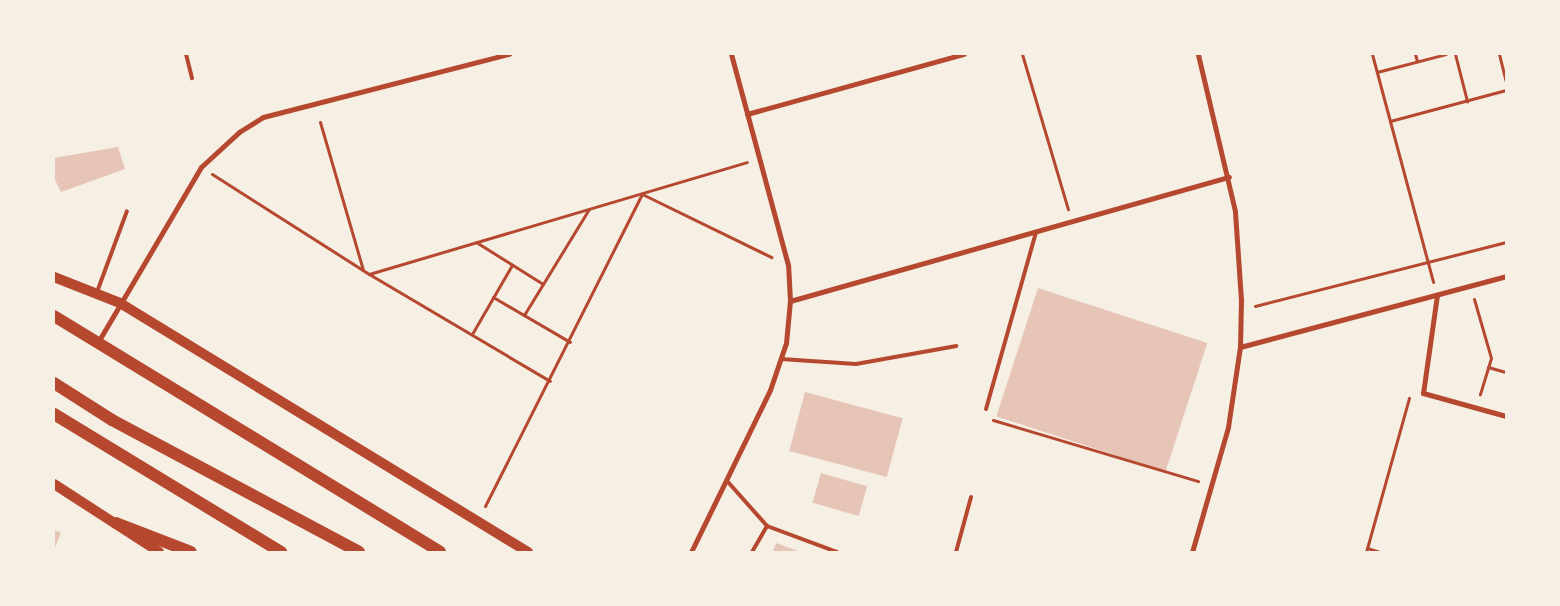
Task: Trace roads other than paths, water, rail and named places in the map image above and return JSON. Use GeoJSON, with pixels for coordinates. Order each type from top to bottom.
{"type":"FeatureCollection","features":[{"type":"Feature","properties":{"kind":"main road"},"geometry":{"type":"LineString","coordinates":[[54,278],[120,303],[528,552]]}},
{"type":"Feature","properties":{"kind":"main road"},"geometry":{"type":"LineString","coordinates":[[54,316],[97,345],[440,552]]}},
{"type":"Feature","properties":{"kind":"main road"},"geometry":{"type":"LineString","coordinates":[[54,383],[112,420],[359,552]]}},
{"type":"Feature","properties":{"kind":"main road"},"geometry":{"type":"LineString","coordinates":[[54,414],[281,552]]}},
{"type":"Feature","properties":{"kind":"main road"},"geometry":{"type":"LineString","coordinates":[[54,484],[159,552]]}},
{"type":"Feature","properties":{"kind":"main road"},"geometry":{"type":"LineString","coordinates":[[116,523],[191,552]]}},
{"type":"Feature","properties":{"kind":"street"},"geometry":{"type":"LineString","coordinates":[[97,345],[201,167],[239,132],[264,117],[509,54]]}},
{"type":"Feature","properties":{"kind":"street"},"geometry":{"type":"LineString","coordinates":[[691,552],[728,482],[781,359],[786,343],[790,301],[788,265],[731,54]]}},
{"type":"Feature","properties":{"kind":"street"},"geometry":{"type":"LineString","coordinates":[[747,114],[964,54]]}},
{"type":"Feature","properties":{"kind":"street"},"geometry":{"type":"LineString","coordinates":[[1192,552],[1228,427],[1240,347],[1239,248],[1229,178],[1198,54]]}},
{"type":"Feature","properties":{"kind":"street"},"geometry":{"type":"LineString","coordinates":[[790,301],[1229,178]]}},
{"type":"Feature","properties":{"kind":"street"},"geometry":{"type":"LineString","coordinates":[[1240,347],[1506,276]]}},
{"type":"Feature","properties":{"kind":"street"},"geometry":{"type":"LineString","coordinates":[[1437,295],[1423,393],[1506,416]]}},
{"type":"Feature","properties":{"kind":"lane"},"geometry":{"type":"LineString","coordinates":[[186,54],[192,78]]}},
{"type":"Feature","properties":{"kind":"lane"},"geometry":{"type":"LineString","coordinates":[[96,294],[127,211]]}},
{"type":"Feature","properties":{"kind":"lane"},"geometry":{"type":"LineString","coordinates":[[986,409],[1036,232]]}},
{"type":"Feature","properties":{"kind":"lane"},"geometry":{"type":"LineString","coordinates":[[781,359],[856,364],[956,346]]}},
{"type":"Feature","properties":{"kind":"lane"},"geometry":{"type":"LineString","coordinates":[[728,482],[767,526],[837,552]]}},
{"type":"Feature","properties":{"kind":"lane"},"geometry":{"type":"LineString","coordinates":[[956,552],[970,497]]}},
{"type":"Feature","properties":{"kind":"lane"},"geometry":{"type":"LineString","coordinates":[[752,552],[767,526]]}}]}
